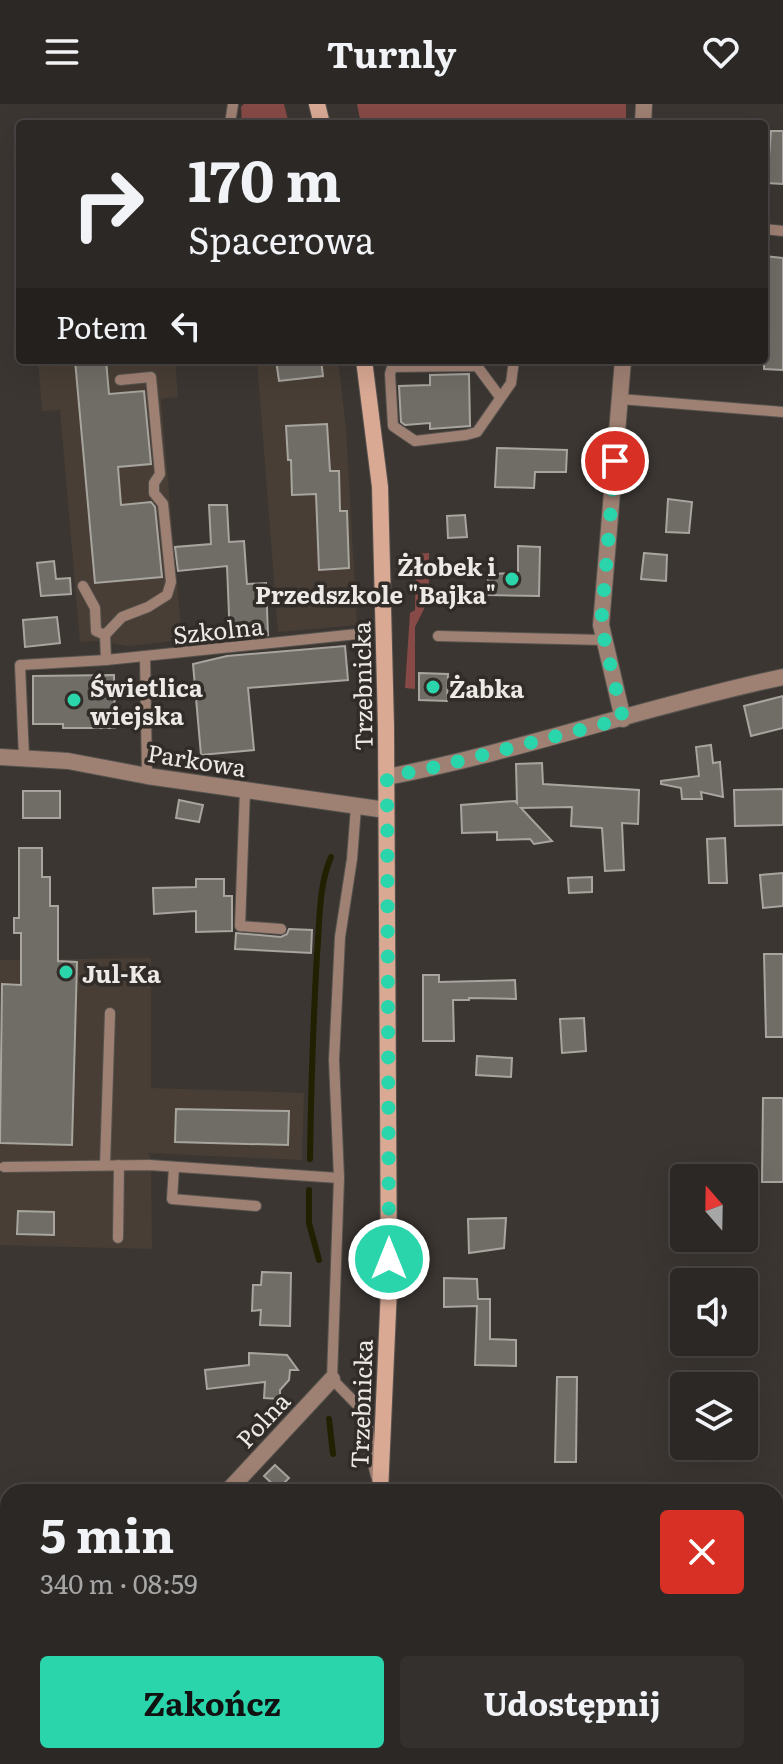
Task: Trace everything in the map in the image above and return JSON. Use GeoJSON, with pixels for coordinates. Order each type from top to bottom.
{"type":"FeatureCollection","features":[{"type":"Feature","properties":{"kind":"main road","name":"Trzebnicka"},"geometry":{"type":"LineString","coordinates":[[365,364],[380,487],[387,777],[389,1288],[380,1484]]}},
{"type":"Feature","properties":{"kind":"street"},"geometry":{"type":"LineString","coordinates":[[623,364],[601,625],[623,719]]}},
{"type":"Feature","properties":{"kind":"street"},"geometry":{"type":"LineString","coordinates":[[387,777],[783,677]]}},
{"type":"Feature","properties":{"kind":"street","name":"Parkowa"},"geometry":{"type":"LineString","coordinates":[[0,757],[68,761],[147,776],[386,810]]}},
{"type":"Feature","properties":{"kind":"street","name":"Polna"},"geometry":{"type":"LineString","coordinates":[[234,1484],[332,1379]]}},
{"type":"Feature","properties":{"kind":"lane"},"geometry":{"type":"LineString","coordinates":[[500,397],[477,366],[393,364],[390,374],[393,426],[415,441],[477,432],[511,383],[513,364]]}},
{"type":"Feature","properties":{"kind":"lane"},"geometry":{"type":"LineString","coordinates":[[106,660],[105,635],[122,617],[148,607],[167,595],[171,582],[163,504],[154,493],[154,483],[160,474],[151,377],[120,380]]}},
{"type":"Feature","properties":{"kind":"lane"},"geometry":{"type":"LineString","coordinates":[[620,399],[783,412]]}},
{"type":"Feature","properties":{"kind":"lane"},"geometry":{"type":"LineString","coordinates":[[83,586],[95,608],[96,631],[105,635]]}},
{"type":"Feature","properties":{"kind":"lane","name":"Szkolna"},"geometry":{"type":"LineString","coordinates":[[147,776],[145,656],[367,633]]}},
{"type":"Feature","properties":{"kind":"lane"},"geometry":{"type":"LineString","coordinates":[[438,636],[604,640]]}},
{"type":"Feature","properties":{"kind":"lane"},"geometry":{"type":"LineString","coordinates":[[24,757],[20,665],[145,656]]}},
{"type":"Feature","properties":{"kind":"lane"},"geometry":{"type":"LineString","coordinates":[[245,790],[240,926],[281,929]]}},
{"type":"Feature","properties":{"kind":"lane"},"geometry":{"type":"LineString","coordinates":[[356,807],[340,937],[334,1060],[339,1178],[332,1379],[367,1415],[370,1451],[378,1484]]}},
{"type":"Feature","properties":{"kind":"lane"},"geometry":{"type":"LineString","coordinates":[[105,1165],[110,1013]]}},
{"type":"Feature","properties":{"kind":"lane"},"geometry":{"type":"LineString","coordinates":[[4,1167],[119,1165],[339,1178]]}},
{"type":"Feature","properties":{"kind":"lane"},"geometry":{"type":"LineString","coordinates":[[118,1238],[119,1165]]}},
{"type":"Feature","properties":{"kind":"lane"},"geometry":{"type":"LineString","coordinates":[[174,1167],[172,1199],[256,1206]]}},
{"type":"Feature","properties":{"kind":"shaded area"},"geometry":{"type":"Polygon","coordinates":[[[244,104],[284,104],[288,120],[242,120],[241,107],[244,104]]]}},
{"type":"Feature","properties":{"kind":"shaded area"},"geometry":{"type":"Polygon","coordinates":[[[357,104],[626,104],[626,120],[360,120],[357,104]]]}},
{"type":"Feature","properties":{"kind":"shaded area"},"geometry":{"type":"Polygon","coordinates":[[[38,364],[175,364],[178,397],[161,399],[182,640],[129,646],[80,642],[60,410],[42,411],[38,364]]]}},
{"type":"Feature","properties":{"kind":"shaded area"},"geometry":{"type":"Polygon","coordinates":[[[257,364],[338,364],[346,428],[357,625],[278,632],[257,364]]]}},
{"type":"Feature","properties":{"kind":"shaded area"},"geometry":{"type":"Polygon","coordinates":[[[429,553],[429,599],[415,627],[415,689],[405,688],[410,613],[415,610],[416,554],[429,553]]]}},
{"type":"Feature","properties":{"kind":"shaded area","name":"Jul-Ka"},"geometry":{"type":"Polygon","coordinates":[[[151,958],[151,1088],[304,1093],[302,1160],[148,1153],[151,1159],[152,1249],[0,1245],[0,960],[151,958]]]}},
{"type":"Feature","properties":{"kind":"building"},"geometry":{"type":"Polygon","coordinates":[[[771,131],[783,131],[783,184],[768,183],[771,131]]]}},
{"type":"Feature","properties":{"kind":"building"},"geometry":{"type":"Polygon","coordinates":[[[768,256],[783,258],[783,370],[764,369],[764,364],[768,364],[768,256]]]}},
{"type":"Feature","properties":{"kind":"building"},"geometry":{"type":"Polygon","coordinates":[[[75,364],[106,364],[109,394],[144,391],[151,464],[118,467],[121,505],[151,502],[155,507],[162,577],[95,583],[75,364]]]}},
{"type":"Feature","properties":{"kind":"building"},"geometry":{"type":"Polygon","coordinates":[[[277,364],[322,364],[323,376],[279,381],[277,364]]]}},
{"type":"Feature","properties":{"kind":"building"},"geometry":{"type":"Polygon","coordinates":[[[469,374],[470,426],[430,429],[430,423],[405,425],[401,422],[399,386],[430,385],[430,375],[469,374]]]}},
{"type":"Feature","properties":{"kind":"building"},"geometry":{"type":"Polygon","coordinates":[[[327,424],[330,471],[339,471],[340,511],[347,511],[349,568],[319,570],[316,494],[292,495],[286,426],[327,424]]]}},
{"type":"Feature","properties":{"kind":"building"},"geometry":{"type":"Polygon","coordinates":[[[497,448],[567,450],[566,472],[535,472],[534,488],[495,487],[497,448]]]}},
{"type":"Feature","properties":{"kind":"building"},"geometry":{"type":"Polygon","coordinates":[[[668,499],[692,502],[689,533],[666,532],[668,499]]]}},
{"type":"Feature","properties":{"kind":"building"},"geometry":{"type":"Polygon","coordinates":[[[209,505],[227,505],[229,542],[244,541],[247,584],[266,583],[268,635],[230,639],[227,566],[178,571],[175,547],[211,544],[209,505]]]}},
{"type":"Feature","properties":{"kind":"building"},"geometry":{"type":"Polygon","coordinates":[[[465,515],[467,537],[448,538],[447,516],[465,515]]]}},
{"type":"Feature","properties":{"kind":"building"},"geometry":{"type":"Polygon","coordinates":[[[518,546],[540,547],[539,596],[488,595],[488,574],[518,573],[518,546]]]}},
{"type":"Feature","properties":{"kind":"building"},"geometry":{"type":"Polygon","coordinates":[[[644,553],[667,555],[666,581],[641,579],[644,553]]]}},
{"type":"Feature","properties":{"kind":"building"},"geometry":{"type":"Polygon","coordinates":[[[54,561],[56,579],[70,578],[71,594],[41,596],[37,563],[54,561]]]}},
{"type":"Feature","properties":{"kind":"building"},"geometry":{"type":"Polygon","coordinates":[[[57,617],[60,643],[25,647],[23,620],[57,617]]]}},
{"type":"Feature","properties":{"kind":"building"},"geometry":{"type":"Polygon","coordinates":[[[345,646],[348,680],[248,688],[254,750],[201,755],[193,664],[227,656],[345,646]]]}},
{"type":"Feature","properties":{"kind":"building"},"geometry":{"type":"Polygon","coordinates":[[[419,673],[448,674],[447,701],[419,700],[419,673]]]}},
{"type":"Feature","properties":{"kind":"building","name":"Świetlica wiejska"},"geometry":{"type":"Polygon","coordinates":[[[114,675],[115,728],[63,728],[63,724],[33,724],[33,676],[114,675]]]}},
{"type":"Feature","properties":{"kind":"building"},"geometry":{"type":"Polygon","coordinates":[[[783,696],[783,728],[751,736],[744,706],[783,696]]]}},
{"type":"Feature","properties":{"kind":"building"},"geometry":{"type":"Polygon","coordinates":[[[711,745],[713,763],[720,762],[723,797],[701,792],[702,799],[682,799],[681,788],[661,784],[661,781],[699,776],[696,747],[711,745]]]}},
{"type":"Feature","properties":{"kind":"building"},"geometry":{"type":"Polygon","coordinates":[[[542,763],[543,784],[639,790],[638,824],[622,823],[624,870],[605,871],[602,828],[571,826],[572,807],[521,808],[552,841],[534,844],[530,839],[497,840],[497,832],[462,833],[461,805],[517,803],[516,764],[542,763]]]}},
{"type":"Feature","properties":{"kind":"building"},"geometry":{"type":"Polygon","coordinates":[[[783,789],[783,825],[735,826],[734,790],[783,789]]]}},
{"type":"Feature","properties":{"kind":"building"},"geometry":{"type":"Polygon","coordinates":[[[23,791],[60,791],[60,818],[23,818],[23,791]]]}},
{"type":"Feature","properties":{"kind":"building"},"geometry":{"type":"Polygon","coordinates":[[[179,800],[203,805],[199,822],[176,818],[179,800]]]}},
{"type":"Feature","properties":{"kind":"building"},"geometry":{"type":"Polygon","coordinates":[[[725,838],[727,883],[709,883],[707,839],[725,838]]]}},
{"type":"Feature","properties":{"kind":"building"},"geometry":{"type":"Polygon","coordinates":[[[19,848],[42,848],[42,877],[50,877],[50,906],[58,906],[58,961],[77,962],[72,1145],[0,1143],[2,984],[21,985],[21,933],[14,933],[14,918],[19,918],[19,848]]]}},
{"type":"Feature","properties":{"kind":"building"},"geometry":{"type":"Polygon","coordinates":[[[783,873],[783,906],[763,908],[760,875],[783,873]]]}},
{"type":"Feature","properties":{"kind":"building"},"geometry":{"type":"Polygon","coordinates":[[[592,877],[592,892],[569,893],[568,878],[592,877]]]}},
{"type":"Feature","properties":{"kind":"building"},"geometry":{"type":"Polygon","coordinates":[[[196,879],[224,879],[224,896],[232,896],[232,931],[196,932],[196,911],[154,914],[153,888],[196,887],[196,879]]]}},
{"type":"Feature","properties":{"kind":"building"},"geometry":{"type":"Polygon","coordinates":[[[289,929],[312,930],[311,953],[235,949],[236,933],[281,937],[289,929]]]}},
{"type":"Feature","properties":{"kind":"building"},"geometry":{"type":"Polygon","coordinates":[[[764,954],[783,954],[783,1037],[766,1037],[764,954]]]}},
{"type":"Feature","properties":{"kind":"building"},"geometry":{"type":"Polygon","coordinates":[[[423,975],[439,975],[439,982],[515,980],[516,999],[453,1000],[454,1041],[423,1041],[423,975]]]}},
{"type":"Feature","properties":{"kind":"building"},"geometry":{"type":"Polygon","coordinates":[[[584,1018],[586,1051],[562,1053],[560,1019],[584,1018]]]}},
{"type":"Feature","properties":{"kind":"building"},"geometry":{"type":"Polygon","coordinates":[[[477,1056],[512,1058],[511,1077],[476,1075],[477,1056]]]}},
{"type":"Feature","properties":{"kind":"building"},"geometry":{"type":"Polygon","coordinates":[[[763,1098],[783,1098],[783,1182],[762,1182],[763,1098]]]}},
{"type":"Feature","properties":{"kind":"building"},"geometry":{"type":"Polygon","coordinates":[[[176,1109],[289,1111],[288,1145],[175,1142],[176,1109]]]}},
{"type":"Feature","properties":{"kind":"building"},"geometry":{"type":"Polygon","coordinates":[[[18,1211],[54,1212],[54,1235],[17,1234],[18,1211]]]}},
{"type":"Feature","properties":{"kind":"building"},"geometry":{"type":"Polygon","coordinates":[[[506,1218],[504,1248],[469,1253],[468,1219],[506,1218]]]}},
{"type":"Feature","properties":{"kind":"building"},"geometry":{"type":"Polygon","coordinates":[[[262,1272],[291,1273],[290,1326],[260,1325],[261,1310],[252,1311],[253,1285],[261,1285],[262,1272]]]}},
{"type":"Feature","properties":{"kind":"building"},"geometry":{"type":"Polygon","coordinates":[[[444,1278],[477,1279],[478,1299],[490,1299],[490,1339],[516,1340],[516,1366],[475,1365],[477,1306],[444,1307],[444,1278]]]}},
{"type":"Feature","properties":{"kind":"building"},"geometry":{"type":"Polygon","coordinates":[[[249,1353],[287,1355],[298,1370],[290,1370],[289,1380],[280,1390],[280,1399],[264,1398],[265,1382],[207,1389],[205,1370],[249,1365],[249,1353]]]}},
{"type":"Feature","properties":{"kind":"building"},"geometry":{"type":"Polygon","coordinates":[[[557,1377],[577,1377],[576,1462],[555,1462],[557,1377]]]}},
{"type":"Feature","properties":{"kind":"building"},"geometry":{"type":"Polygon","coordinates":[[[275,1465],[289,1478],[283,1484],[273,1484],[264,1476],[275,1465]]]}},
{"type":"Feature","properties":{"kind":"waterway"},"geometry":{"type":"LineString","coordinates":[[310,1159],[319,917],[331,857]]}},
{"type":"Feature","properties":{"kind":"waterway"},"geometry":{"type":"LineString","coordinates":[[309,1190],[309,1223],[319,1260]]}},
{"type":"Feature","properties":{"kind":"waterway"},"geometry":{"type":"LineString","coordinates":[[329,1419],[333,1454]]}},
{"type":"Feature","properties":{"kind":"place","name":"Żłobek i Przedszkole \"Bajka\""},"geometry":{"type":"Point","coordinates":[512,579]}},
{"type":"Feature","properties":{"kind":"place","name":"Żabka"},"geometry":{"type":"Point","coordinates":[433,687]}},
{"type":"Feature","properties":{"kind":"place","name":"Świetlica wiejska"},"geometry":{"type":"Point","coordinates":[74,700]}},
{"type":"Feature","properties":{"kind":"place","name":"Jul-Ka"},"geometry":{"type":"Point","coordinates":[66,972]}},
{"type":"Feature","properties":{"kind":"route"},"geometry":{"type":"LineString","coordinates":[[389,1259],[387,777],[623,719],[601,625],[615,461]]}}]}
